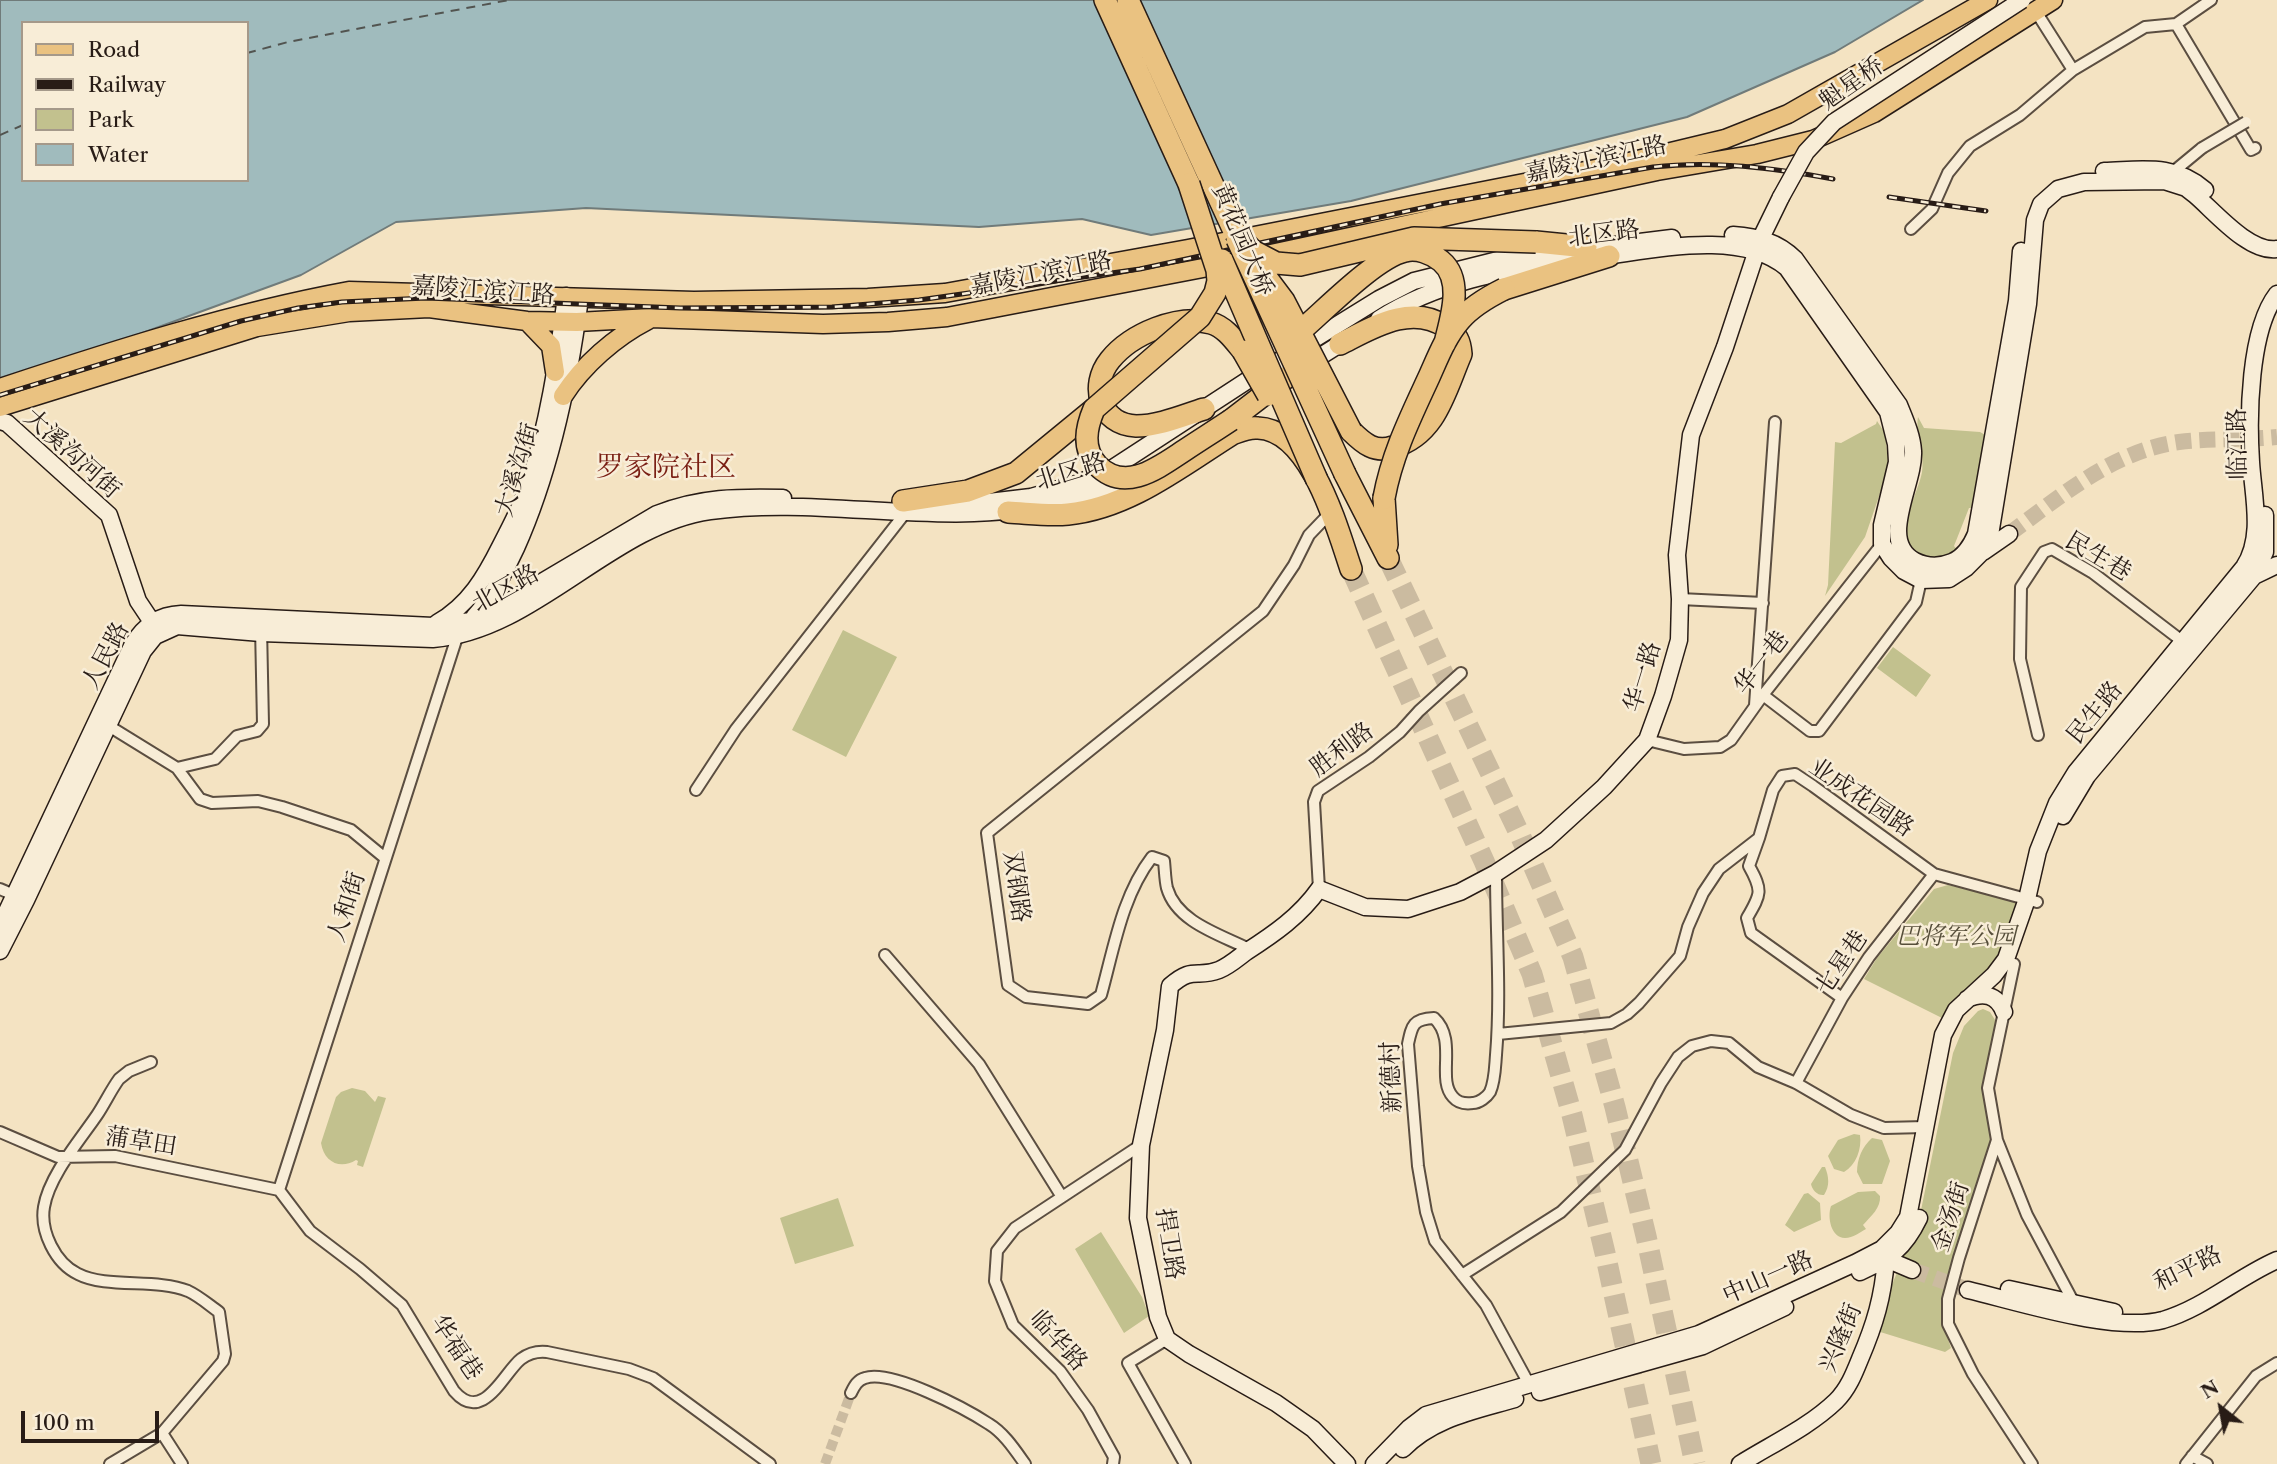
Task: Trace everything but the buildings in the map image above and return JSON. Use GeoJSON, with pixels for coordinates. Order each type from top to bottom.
{"type":"FeatureCollection","features":[{"type":"Feature","properties":{"kind":"highway","name":"黄花园大桥"},"geometry":{"type":"LineString","coordinates":[[1105,0],[1189,184],[1317,480],[1351,569]]}},
{"type":"Feature","properties":{"kind":"highway","name":"黄花园大桥"},"geometry":{"type":"LineString","coordinates":[[1128,0],[1345,474],[1388,558],[1384,498],[1390,467],[1445,343]]}},
{"type":"Feature","properties":{"kind":"highway"},"geometry":{"type":"LineString","coordinates":[[904,506],[983,486],[1024,468],[1200,317],[1215,293],[1217,270],[1189,184]]}},
{"type":"Feature","properties":{"kind":"highway"},"geometry":{"type":"LineString","coordinates":[[1234,231],[1253,251],[1276,262],[1300,265],[1414,238],[1535,242],[1587,247]]}},
{"type":"Feature","properties":{"kind":"highway"},"geometry":{"type":"LineString","coordinates":[[1234,231],[1284,301],[1351,430],[1365,445],[1383,450],[1408,443],[1424,431],[1434,416],[1461,354],[1460,343],[1455,334],[1428,318],[1400,317],[1340,344]]}},
{"type":"Feature","properties":{"kind":"highway"},"geometry":{"type":"LineString","coordinates":[[1248,380],[1372,269],[1405,251],[1422,251],[1444,263],[1451,275],[1453,310],[1445,343]]}},
{"type":"Feature","properties":{"kind":"highway"},"geometry":{"type":"LineString","coordinates":[[1445,343],[1460,320],[1479,302],[1504,289],[1609,256]]}},
{"type":"Feature","properties":{"kind":"highway"},"geometry":{"type":"LineString","coordinates":[[1204,409],[1163,422],[1135,426],[1118,421],[1106,412],[1098,396],[1101,375],[1110,360],[1134,339],[1157,328],[1192,321],[1213,324],[1228,333],[1243,351],[1317,480]]}},
{"type":"Feature","properties":{"kind":"highway"},"geometry":{"type":"LineString","coordinates":[[1094,409],[1087,430],[1088,450],[1092,458],[1106,472],[1124,478],[1135,478],[1153,471],[1231,420],[1287,377]]}},
{"type":"Feature","properties":{"kind":"highway"},"geometry":{"type":"LineString","coordinates":[[1008,512],[1050,515],[1097,509],[1147,488],[1232,434],[1245,429],[1258,428],[1283,436],[1301,455]]}},
{"type":"Feature","properties":{"kind":"main road","name":"嘉陵江滨江路"},"geometry":{"type":"LineString","coordinates":[[0,388],[138,342],[299,300],[349,291],[708,301],[868,298],[945,293],[1188,249],[1621,164],[1725,139],[1788,114],[1988,0]]}},
{"type":"Feature","properties":{"kind":"main road","name":"嘉陵江滨江路"},"geometry":{"type":"LineString","coordinates":[[0,407],[257,327],[349,312],[429,308],[527,321],[651,318],[823,324],[947,317],[1191,272],[1813,140],[1874,113],[2029,5],[2053,0]]}},
{"type":"Feature","properties":{"kind":"main road","name":"魁星桥"},"geometry":{"type":"LineString","coordinates":[[1759,244],[1806,152],[1834,122],[2029,5]]}},
{"type":"Feature","properties":{"kind":"main road"},"geometry":{"type":"LineString","coordinates":[[2173,172],[2192,180],[2255,233],[2263,238],[2277,239]]}},
{"type":"Feature","properties":{"kind":"main road","name":"北区路"},"geometry":{"type":"LineString","coordinates":[[1921,580],[1949,579],[1966,568],[1981,553],[2017,300],[2024,229],[2032,199],[2048,183],[2072,173],[2173,172]]}},
{"type":"Feature","properties":{"kind":"main road","name":"北区路"},"geometry":{"type":"LineString","coordinates":[[457,637],[475,632],[517,611],[640,537],[687,516],[711,511],[989,502],[1057,491],[1112,468],[1396,289],[1453,270],[1502,259],[1708,234],[1785,249],[1800,264],[1899,405],[1909,430],[1913,450],[1912,472],[1899,519],[1897,533],[1900,545],[1908,558],[1929,566],[1943,565],[1955,561],[1983,535],[2028,304],[2035,220],[2045,199],[2058,189],[2075,183],[2164,181],[2186,188],[2250,242],[2261,248],[2277,249]]}},
{"type":"Feature","properties":{"kind":"main road","name":"北区路"},"geometry":{"type":"LineString","coordinates":[[485,611],[633,526],[684,504],[737,497],[904,506],[968,514],[1008,512],[1065,500],[1125,479],[1388,314],[1439,290],[1506,270],[1709,245],[1759,244],[1779,261],[1793,275],[1888,412],[1897,461],[1882,525],[1882,544]]}},
{"type":"Feature","properties":{"kind":"main road","name":"华一路"},"geometry":{"type":"LineString","coordinates":[[1319,889],[1365,907],[1408,909],[1442,900],[1496,873],[1546,840],[1611,780],[1647,740],[1679,640],[1677,555],[1692,435],[1759,244]]}},
{"type":"Feature","properties":{"kind":"main road"},"geometry":{"type":"LineString","coordinates":[[1439,290],[1465,277],[1463,272],[1453,270]]}},
{"type":"Feature","properties":{"kind":"main road","name":"临江路"},"geometry":{"type":"LineString","coordinates":[[2256,518],[2250,406],[2262,324],[2277,294]]}},
{"type":"Feature","properties":{"kind":"main road","name":"大溪沟街"},"geometry":{"type":"LineString","coordinates":[[457,637],[471,621],[485,611],[531,515],[540,490],[563,396],[573,297]]}},
{"type":"Feature","properties":{"kind":"main road","name":"临江路"},"geometry":{"type":"LineString","coordinates":[[2254,576],[2271,544],[2259,460],[2259,407],[2267,343],[2277,311]]}},
{"type":"Feature","properties":{"kind":"main road"},"geometry":{"type":"LineString","coordinates":[[563,396],[579,374],[593,361],[624,335],[651,318]]}},
{"type":"Feature","properties":{"kind":"main road"},"geometry":{"type":"LineString","coordinates":[[527,321],[551,346],[555,372]]}},
{"type":"Feature","properties":{"kind":"main road","name":"大溪沟街"},"geometry":{"type":"LineString","coordinates":[[433,626],[464,604],[491,565],[528,486],[570,321]]}},
{"type":"Feature","properties":{"kind":"main road","name":"大溪沟河街"},"geometry":{"type":"LineString","coordinates":[[0,421],[7,423],[109,515],[138,601],[152,622]]}},
{"type":"Feature","properties":{"kind":"main road"},"geometry":{"type":"LineString","coordinates":[[2256,518],[2271,544]]}},
{"type":"Feature","properties":{"kind":"main road","name":"民生路"},"geometry":{"type":"LineString","coordinates":[[2032,901],[2038,851],[2057,803],[2076,772],[2248,560],[2254,546],[2256,518]]}},
{"type":"Feature","properties":{"kind":"main road"},"geometry":{"type":"LineString","coordinates":[[1981,553],[2009,534]]}},
{"type":"Feature","properties":{"kind":"main road"},"geometry":{"type":"LineString","coordinates":[[1882,544],[1904,571],[1921,580]]}},
{"type":"Feature","properties":{"kind":"main road"},"geometry":{"type":"LineString","coordinates":[[491,565],[482,597],[485,611],[497,616],[517,611]]}},
{"type":"Feature","properties":{"kind":"main road","name":"民生路"},"geometry":{"type":"LineString","coordinates":[[2010,962],[2066,809],[2087,776],[2254,576],[2277,565]]}},
{"type":"Feature","properties":{"kind":"main road","name":"人民路"},"geometry":{"type":"LineString","coordinates":[[104,723],[133,644],[152,622],[165,616],[181,614],[261,626],[433,639],[457,637]]}},
{"type":"Feature","properties":{"kind":"main road","name":"人民路"},"geometry":{"type":"LineString","coordinates":[[0,926],[104,723],[143,651],[155,636],[168,628],[186,625],[433,626],[471,621]]}},
{"type":"Feature","properties":{"kind":"main road"},"geometry":{"type":"LineString","coordinates":[[152,622],[168,628]]}},
{"type":"Feature","properties":{"kind":"main road","name":"捍卫路"},"geometry":{"type":"LineString","coordinates":[[1167,1339],[1158,1317],[1138,1218],[1142,1145],[1165,1030],[1170,986],[1184,973],[1218,971],[1251,950],[1279,931],[1307,906],[1319,889]]}},
{"type":"Feature","properties":{"kind":"main road","name":"人民路"},"geometry":{"type":"LineString","coordinates":[[0,951],[14,895]]}},
{"type":"Feature","properties":{"kind":"main road"},"geometry":{"type":"LineString","coordinates":[[1970,1002],[1985,995],[2008,974],[2010,962]]}},
{"type":"Feature","properties":{"kind":"main road","name":"中山一路"},"geometry":{"type":"LineString","coordinates":[[1374,1464],[1409,1428],[1426,1415],[1699,1334],[1855,1263],[1888,1254],[1908,1217],[1942,1035],[1948,1021],[2010,962]]}},
{"type":"Feature","properties":{"kind":"main road"},"geometry":{"type":"LineString","coordinates":[[1985,995],[1995,998],[2003,1017]]}},
{"type":"Feature","properties":{"kind":"main road"},"geometry":{"type":"LineString","coordinates":[[1970,1002],[1992,1005],[2003,1017]]}},
{"type":"Feature","properties":{"kind":"main road","name":"中山一路"},"geometry":{"type":"LineString","coordinates":[[1390,1464],[1415,1437],[1433,1425],[1703,1346],[1888,1254],[1909,1238],[1919,1218],[1950,1036],[1970,1002]]}},
{"type":"Feature","properties":{"kind":"main road","name":"和平路"},"geometry":{"type":"LineString","coordinates":[[2077,1310],[2158,1310],[2192,1296],[2277,1250]]}},
{"type":"Feature","properties":{"kind":"main road"},"geometry":{"type":"LineString","coordinates":[[1888,1254],[1914,1265]]}},
{"type":"Feature","properties":{"kind":"main road","name":"兴隆街"},"geometry":{"type":"LineString","coordinates":[[1740,1464],[1823,1412],[1850,1383],[1876,1321],[1883,1294],[1888,1254]]}},
{"type":"Feature","properties":{"kind":"main road","name":"和平路"},"geometry":{"type":"LineString","coordinates":[[1969,1285],[2077,1310],[2118,1323],[2162,1320],[2195,1306],[2277,1260]]}},
{"type":"Feature","properties":{"kind":"main road"},"geometry":{"type":"LineString","coordinates":[[1167,1339],[1276,1403],[1313,1429],[1347,1464]]}},
{"type":"Feature","properties":{"kind":"street"},"geometry":{"type":"LineString","coordinates":[[1911,229],[1933,209],[1948,173],[1970,146],[2020,115],[2073,70],[2145,27],[2176,24],[2211,0]]}},
{"type":"Feature","properties":{"kind":"street"},"geometry":{"type":"LineString","coordinates":[[2029,5],[2073,70]]}},
{"type":"Feature","properties":{"kind":"street"},"geometry":{"type":"LineString","coordinates":[[2176,24],[2251,150],[2255,148]]}},
{"type":"Feature","properties":{"kind":"street"},"geometry":{"type":"LineString","coordinates":[[2173,172],[2202,148],[2246,122]]}},
{"type":"Feature","properties":{"kind":"street"},"geometry":{"type":"LineString","coordinates":[[1755,705],[1775,422]]}},
{"type":"Feature","properties":{"kind":"street"},"geometry":{"type":"LineString","coordinates":[[696,790],[736,729],[904,506]]}},
{"type":"Feature","properties":{"kind":"street","name":"双钢路"},"geometry":{"type":"LineString","coordinates":[[1251,950],[1184,916],[1168,890],[1164,861],[1152,857],[1142,870],[1126,905],[1101,995],[1088,1004],[1026,997],[1008,985],[987,833],[1263,611],[1294,565],[1309,535],[1329,508]]}},
{"type":"Feature","properties":{"kind":"street","name":"华一巷"},"geometry":{"type":"LineString","coordinates":[[1647,740],[1684,749],[1720,747],[1731,740],[1755,705],[1882,544]]}},
{"type":"Feature","properties":{"kind":"street","name":"民生巷"},"geometry":{"type":"LineString","coordinates":[[2038,735],[2020,659],[2021,587],[2043,552],[2052,548],[2093,573],[2182,641]]}},
{"type":"Feature","properties":{"kind":"street"},"geometry":{"type":"LineString","coordinates":[[1763,695],[1810,731],[1819,731],[1916,602],[1921,580]]}},
{"type":"Feature","properties":{"kind":"street"},"geometry":{"type":"LineString","coordinates":[[1680,599],[1763,603]]}},
{"type":"Feature","properties":{"kind":"street"},"geometry":{"type":"LineString","coordinates":[[177,768],[215,759],[237,736],[257,731],[263,724],[261,626]]}},
{"type":"Feature","properties":{"kind":"street","name":"人和街"},"geometry":{"type":"LineString","coordinates":[[279,1190],[457,637]]}},
{"type":"Feature","properties":{"kind":"street","name":"胜利路"},"geometry":{"type":"LineString","coordinates":[[1319,889],[1314,802],[1318,791],[1369,757],[1400,732],[1461,673]]}},
{"type":"Feature","properties":{"kind":"street"},"geometry":{"type":"LineString","coordinates":[[104,723],[177,768],[195,795],[206,802],[258,802],[282,807],[351,830],[385,858]]}},
{"type":"Feature","properties":{"kind":"street","name":"业成花园路"},"geometry":{"type":"LineString","coordinates":[[1842,998],[1751,933],[1747,918],[1759,897],[1759,885],[1749,866],[1773,790],[1782,776],[1795,774],[1934,874],[2032,901]]}},
{"type":"Feature","properties":{"kind":"street"},"geometry":{"type":"LineString","coordinates":[[1498,1034],[1611,1023],[1628,1014],[1680,956],[1688,927],[1703,893],[1719,869],[1759,838]]}},
{"type":"Feature","properties":{"kind":"street","name":"新德村"},"geometry":{"type":"LineString","coordinates":[[1496,873],[1498,1034],[1489,1094],[1476,1103],[1464,1104],[1454,1098],[1448,1089],[1446,1036],[1442,1025],[1434,1017],[1422,1018],[1411,1027],[1408,1044],[1418,1166],[1426,1212],[1435,1241],[1486,1305],[1529,1384]]}},
{"type":"Feature","properties":{"kind":"street","name":"七星巷"},"geometry":{"type":"LineString","coordinates":[[1796,1083],[1842,998],[1869,957],[1934,874]]}},
{"type":"Feature","properties":{"kind":"street"},"geometry":{"type":"LineString","coordinates":[[886,955],[979,1064],[1062,1197]]}},
{"type":"Feature","properties":{"kind":"street","name":"金汤街"},"geometry":{"type":"LineString","coordinates":[[2010,962],[2003,1017],[1988,1088],[1997,1140],[1948,1299],[1948,1324],[1973,1374],[2032,1464]]}},
{"type":"Feature","properties":{"kind":"street"},"geometry":{"type":"LineString","coordinates":[[1462,1275],[1561,1212],[1625,1150],[1678,1057],[1692,1046],[1711,1041],[1729,1044],[1758,1066],[1796,1083],[1851,1115],[1884,1128],[1925,1127]]}},
{"type":"Feature","properties":{"kind":"street"},"geometry":{"type":"LineString","coordinates":[[110,1464],[162,1433],[223,1361],[225,1354],[219,1312],[189,1291],[78,1274],[59,1258],[45,1234],[44,1207],[51,1187],[68,1157],[119,1079],[129,1071],[151,1062]]}},
{"type":"Feature","properties":{"kind":"street","name":"蒲草田"},"geometry":{"type":"LineString","coordinates":[[0,1132],[49,1155],[115,1156],[279,1190]]}},
{"type":"Feature","properties":{"kind":"street"},"geometry":{"type":"LineString","coordinates":[[1997,1140],[2027,1215],[2077,1310]]}},
{"type":"Feature","properties":{"kind":"street","name":"临华路"},"geometry":{"type":"LineString","coordinates":[[1113,1464],[1114,1457],[1088,1410],[1060,1371],[1013,1325],[995,1281],[998,1251],[1015,1228],[1142,1145]]}},
{"type":"Feature","properties":{"kind":"street","name":"华福巷"},"geometry":{"type":"LineString","coordinates":[[279,1190],[310,1231],[402,1305],[454,1391],[463,1398],[475,1401],[491,1395],[518,1362],[534,1352],[547,1352],[629,1369],[664,1385],[770,1464]]}},
{"type":"Feature","properties":{"kind":"street","name":"临华路"},"geometry":{"type":"LineString","coordinates":[[1167,1339],[1128,1363],[1185,1464]]}},
{"type":"Feature","properties":{"kind":"street"},"geometry":{"type":"LineString","coordinates":[[2207,1464],[2189,1460],[2256,1376],[2277,1363]]}},
{"type":"Feature","properties":{"kind":"street"},"geometry":{"type":"LineString","coordinates":[[851,1393],[856,1383],[866,1377],[895,1380],[934,1394],[991,1425],[1014,1448],[1025,1464]]}},
{"type":"Feature","properties":{"kind":"street"},"geometry":{"type":"LineString","coordinates":[[162,1433],[182,1464]]}},
{"type":"Feature","properties":{"kind":"green space"},"geometry":{"type":"Polygon","coordinates":[[[1918,417],[1924,428],[1980,432],[1987,436],[1975,508],[1969,508],[1954,546],[1958,551],[1946,558],[1927,560],[1910,549],[1906,539],[1907,520],[1922,472],[1918,417]]]}},
{"type":"Feature","properties":{"kind":"green space"},"geometry":{"type":"Polygon","coordinates":[[[1877,421],[1885,433],[1888,463],[1886,476],[1865,537],[1825,596],[1828,585],[1835,442],[1841,443],[1877,421]]]}},
{"type":"Feature","properties":{"kind":"green space"},"geometry":{"type":"Polygon","coordinates":[[[843,630],[897,657],[846,757],[792,730],[843,630]]]}},
{"type":"Feature","properties":{"kind":"green space"},"geometry":{"type":"Polygon","coordinates":[[[1893,647],[1931,675],[1916,697],[1877,668],[1893,647]]]}},
{"type":"Feature","properties":{"kind":"green space","name":"巴将军公园"},"geometry":{"type":"Polygon","coordinates":[[[1948,885],[2015,901],[2019,906],[2004,953],[1942,1018],[1864,979],[1877,958],[1934,889],[1948,885]]]}},
{"type":"Feature","properties":{"kind":"green space"},"geometry":{"type":"Polygon","coordinates":[[[1983,1009],[1990,1012],[1997,1023],[1986,1075],[1990,1146],[1944,1298],[1944,1327],[1951,1348],[1945,1352],[1877,1331],[1888,1294],[1919,1220],[1953,1053],[1964,1026],[1983,1009]]]}},
{"type":"Feature","properties":{"kind":"green space"},"geometry":{"type":"Polygon","coordinates":[[[352,1088],[365,1091],[375,1102],[378,1096],[386,1098],[363,1167],[357,1165],[356,1160],[344,1164],[334,1162],[325,1155],[321,1143],[336,1097],[352,1088]]]}},
{"type":"Feature","properties":{"kind":"green space"},"geometry":{"type":"Polygon","coordinates":[[[1854,1134],[1860,1135],[1855,1161],[1844,1172],[1834,1169],[1828,1156],[1838,1140],[1854,1134]]]}},
{"type":"Feature","properties":{"kind":"green space"},"geometry":{"type":"Polygon","coordinates":[[[1872,1138],[1882,1140],[1890,1161],[1882,1184],[1863,1184],[1857,1172],[1861,1154],[1872,1138]]]}},
{"type":"Feature","properties":{"kind":"green space"},"geometry":{"type":"Polygon","coordinates":[[[1822,1167],[1825,1167],[1828,1178],[1824,1195],[1820,1195],[1811,1184],[1822,1167]]]}},
{"type":"Feature","properties":{"kind":"green space"},"geometry":{"type":"Polygon","coordinates":[[[1875,1191],[1880,1200],[1875,1212],[1863,1225],[1866,1229],[1848,1238],[1836,1235],[1830,1221],[1831,1206],[1858,1192],[1875,1191]]]}},
{"type":"Feature","properties":{"kind":"green space"},"geometry":{"type":"Polygon","coordinates":[[[1808,1193],[1820,1203],[1821,1220],[1794,1232],[1785,1225],[1804,1194],[1808,1193]]]}},
{"type":"Feature","properties":{"kind":"green space"},"geometry":{"type":"Polygon","coordinates":[[[838,1198],[854,1246],[795,1264],[780,1218],[838,1198]]]}},
{"type":"Feature","properties":{"kind":"green space"},"geometry":{"type":"Polygon","coordinates":[[[1101,1232],[1142,1297],[1149,1316],[1124,1333],[1075,1249],[1101,1232]]]}},
{"type":"Feature","properties":{"kind":"water"},"geometry":{"type":"Polygon","coordinates":[[[0,0],[1923,0],[1835,52],[1687,117],[1351,201],[1151,235],[1082,219],[979,227],[586,208],[396,222],[301,275],[104,347],[0,380],[0,0]]]}},
{"type":"Feature","properties":{"kind":"ferry route"},"geometry":{"type":"LineString","coordinates":[[248,53],[288,42],[509,0]]}},
{"type":"Feature","properties":{"kind":"ferry route"},"geometry":{"type":"LineString","coordinates":[[0,135],[21,126]]}},
{"type":"Feature","properties":{"kind":"tunnel"},"geometry":{"type":"LineString","coordinates":[[2009,534],[2089,477],[2132,455],[2179,442],[2277,437]]}},
{"type":"Feature","properties":{"kind":"tunnel"},"geometry":{"type":"LineString","coordinates":[[1388,558],[1520,835],[1573,957],[1615,1107],[1695,1464]]}},
{"type":"Feature","properties":{"kind":"tunnel"},"geometry":{"type":"LineString","coordinates":[[1351,569],[1484,861],[1532,974],[1572,1115],[1651,1464]]}},
{"type":"Feature","properties":{"kind":"tunnel"},"geometry":{"type":"LineString","coordinates":[[1912,1270],[1968,1290]]}},
{"type":"Feature","properties":{"kind":"tunnel"},"geometry":{"type":"LineString","coordinates":[[825,1464],[851,1393]]}},
{"type":"Feature","properties":{"kind":"railway"},"geometry":{"type":"LineString","coordinates":[[0,395],[241,321],[298,308],[342,302],[426,298],[680,308],[832,307],[919,300],[1140,269],[1440,204],[1653,167],[1698,164],[1743,166],[1833,179]]}},
{"type":"Feature","properties":{"kind":"railway"},"geometry":{"type":"LineString","coordinates":[[1889,197],[1986,211]]}},
{"type":"Feature","properties":{"kind":"district","name":"罗家院社区"},"geometry":{"type":"Point","coordinates":[666,468]}}]}
